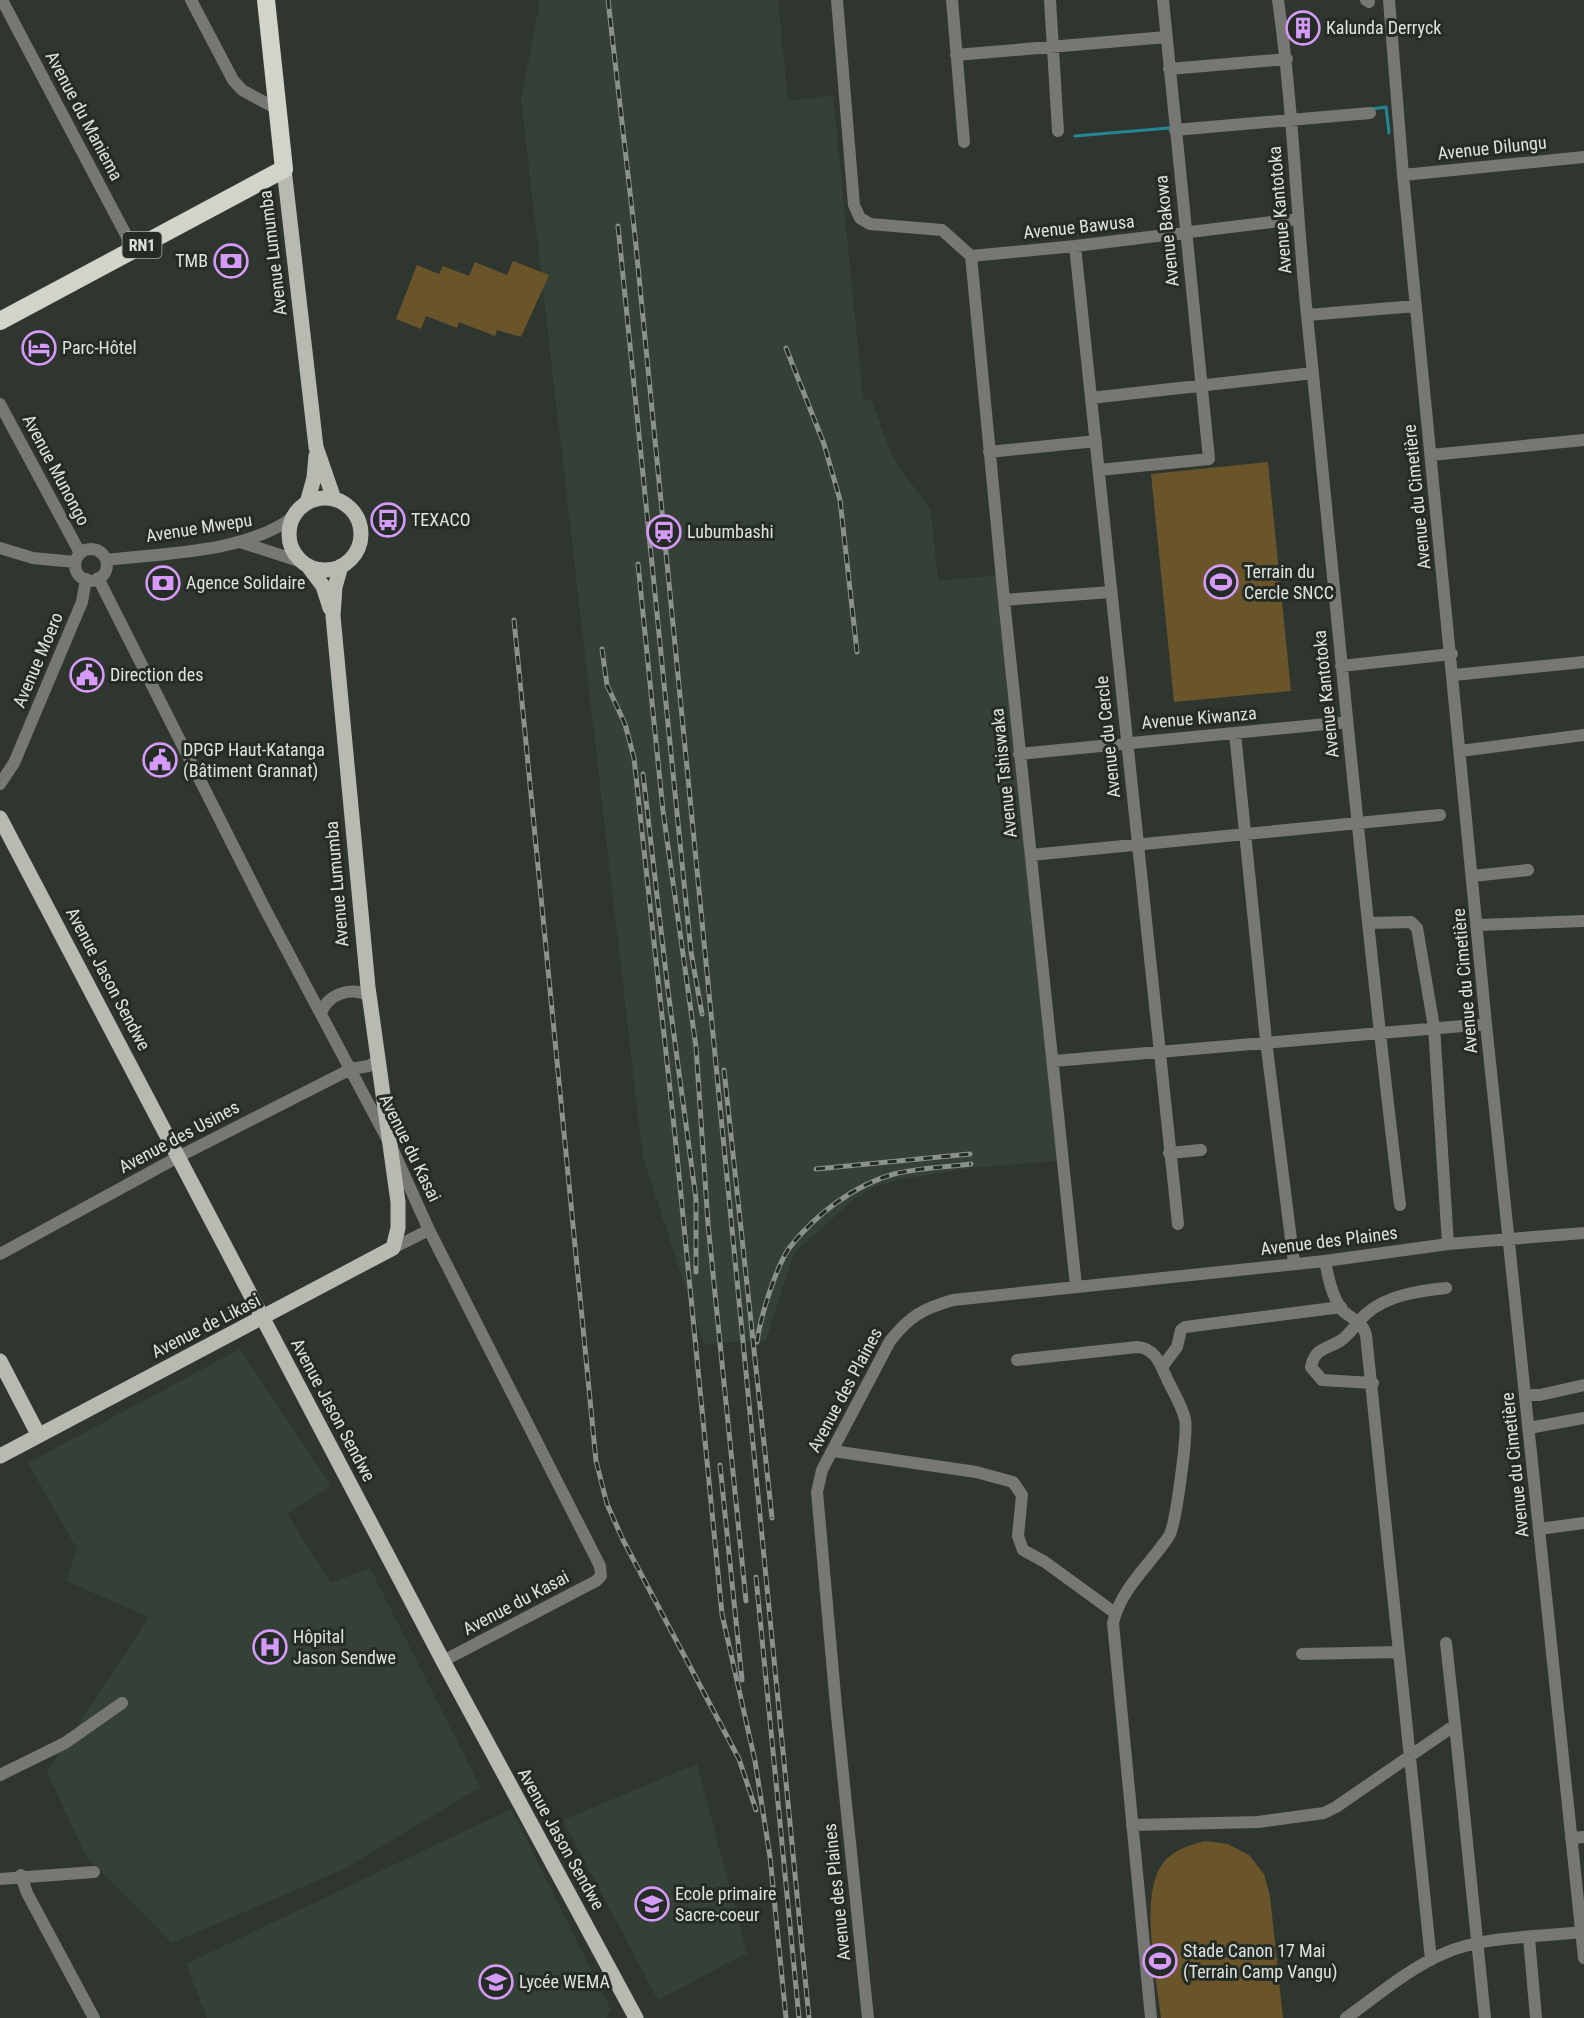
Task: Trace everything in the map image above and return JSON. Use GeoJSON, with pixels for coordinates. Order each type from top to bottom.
{"type":"FeatureCollection","features":[{"type":"Feature","properties":{"kind":"highway","name":"Avenue Lumumba"},"geometry":{"type":"LineString","coordinates":[[266,0],[284,169]]}},
{"type":"Feature","properties":{"kind":"highway","name":"RN1"},"geometry":{"type":"LineString","coordinates":[[0,321],[284,169]]}},
{"type":"Feature","properties":{"kind":"main road","name":"Avenue Lumumba"},"geometry":{"type":"LineString","coordinates":[[284,169],[316,447],[334,499]]}},
{"type":"Feature","properties":{"kind":"main road"},"geometry":{"type":"LineString","coordinates":[[316,447],[314,478],[307,502],[293,517],[288,537],[293,551],[323,586],[333,616]]}},
{"type":"Feature","properties":{"kind":"main road"},"geometry":{"type":"LineString","coordinates":[[307,502],[320,498],[334,499],[354,513],[361,533],[355,553],[341,566],[335,587],[333,616]]}},
{"type":"Feature","properties":{"kind":"main road"},"geometry":{"type":"LineString","coordinates":[[305,564],[321,570],[341,566]]}},
{"type":"Feature","properties":{"kind":"main road","name":"Avenue Lumumba"},"geometry":{"type":"LineString","coordinates":[[333,616],[369,996],[392,1148],[398,1209],[398,1228],[393,1248]]}},
{"type":"Feature","properties":{"kind":"main road","name":"Avenue Jason Sendwe"},"geometry":{"type":"LineString","coordinates":[[0,818],[630,2014]]}},
{"type":"Feature","properties":{"kind":"main road","name":"Avenue de Likasi"},"geometry":{"type":"LineString","coordinates":[[0,1456],[393,1248]]}},
{"type":"Feature","properties":{"kind":"main road"},"geometry":{"type":"LineString","coordinates":[[0,1361],[38,1434]]}},
{"type":"Feature","properties":{"kind":"street","name":"Avenue du Maniema"},"geometry":{"type":"LineString","coordinates":[[3,0],[134,250]]}},
{"type":"Feature","properties":{"kind":"street"},"geometry":{"type":"LineString","coordinates":[[191,0],[233,80],[242,90],[277,109]]}},
{"type":"Feature","properties":{"kind":"street"},"geometry":{"type":"LineString","coordinates":[[837,0],[854,205],[860,218],[870,224],[942,230],[971,256]]}},
{"type":"Feature","properties":{"kind":"street"},"geometry":{"type":"LineString","coordinates":[[952,0],[964,142]]}},
{"type":"Feature","properties":{"kind":"street"},"geometry":{"type":"LineString","coordinates":[[1050,0],[1058,132]]}},
{"type":"Feature","properties":{"kind":"street","name":"Avenue Bakowa"},"geometry":{"type":"LineString","coordinates":[[1098,470],[1209,459],[1163,0]]}},
{"type":"Feature","properties":{"kind":"street","name":"Avenue Kantotoka"},"geometry":{"type":"LineString","coordinates":[[1278,0],[1287,60],[1297,219],[1341,666],[1370,923],[1379,1032],[1400,1205]]}},
{"type":"Feature","properties":{"kind":"street","name":"Avenue du Cimetière"},"geometry":{"type":"LineString","coordinates":[[1389,0],[1403,175],[1452,654],[1486,1024],[1539,1530],[1578,1837],[1584,1958]]}},
{"type":"Feature","properties":{"kind":"street"},"geometry":{"type":"LineString","coordinates":[[956,55],[1166,38]]}},
{"type":"Feature","properties":{"kind":"street"},"geometry":{"type":"LineString","coordinates":[[1170,69],[1287,60]]}},
{"type":"Feature","properties":{"kind":"street"},"geometry":{"type":"LineString","coordinates":[[1175,130],[1370,113]]}},
{"type":"Feature","properties":{"kind":"street","name":"Avenue Dilungu"},"geometry":{"type":"LineString","coordinates":[[1403,175],[1584,157]]}},
{"type":"Feature","properties":{"kind":"street","name":"Avenue Bawusa"},"geometry":{"type":"LineString","coordinates":[[971,256],[1076,246],[1297,219]]}},
{"type":"Feature","properties":{"kind":"street","name":"Avenue du Cercle"},"geometry":{"type":"LineString","coordinates":[[1076,246],[1158,1051],[1178,1224]]}},
{"type":"Feature","properties":{"kind":"street","name":"Avenue Tshiswaka"},"geometry":{"type":"LineString","coordinates":[[971,256],[1019,754],[1054,1061],[1076,1286]]}},
{"type":"Feature","properties":{"kind":"street"},"geometry":{"type":"LineString","coordinates":[[1306,315],[1416,306]]}},
{"type":"Feature","properties":{"kind":"street"},"geometry":{"type":"LineString","coordinates":[[1091,398],[1313,374]]}},
{"type":"Feature","properties":{"kind":"street","name":"Avenue Munongo"},"geometry":{"type":"LineString","coordinates":[[0,404],[78,557]]}},
{"type":"Feature","properties":{"kind":"street"},"geometry":{"type":"LineString","coordinates":[[1431,455],[1584,440]]}},
{"type":"Feature","properties":{"kind":"street"},"geometry":{"type":"LineString","coordinates":[[989,452],[1096,441]]}},
{"type":"Feature","properties":{"kind":"street","name":"Avenue Mwepu"},"geometry":{"type":"LineString","coordinates":[[106,560],[242,543],[277,529],[293,517]]}},
{"type":"Feature","properties":{"kind":"street"},"geometry":{"type":"LineString","coordinates":[[242,543],[305,564]]}},
{"type":"Feature","properties":{"kind":"street"},"geometry":{"type":"LineString","coordinates":[[0,548],[33,558],[78,557],[92,549],[103,555],[106,560],[105,571],[92,579]]}},
{"type":"Feature","properties":{"kind":"street","name":"Avenue du Kasai"},"geometry":{"type":"LineString","coordinates":[[78,557],[77,573],[92,579],[351,1069],[392,1148],[429,1230],[602,1571],[596,1581],[443,1661]]}},
{"type":"Feature","properties":{"kind":"street","name":"Avenue Moero"},"geometry":{"type":"LineString","coordinates":[[0,784],[14,763],[92,579]]}},
{"type":"Feature","properties":{"kind":"street"},"geometry":{"type":"LineString","coordinates":[[1004,600],[1111,592]]}},
{"type":"Feature","properties":{"kind":"street"},"geometry":{"type":"LineString","coordinates":[[1341,666],[1452,654]]}},
{"type":"Feature","properties":{"kind":"street"},"geometry":{"type":"LineString","coordinates":[[1454,675],[1584,662]]}},
{"type":"Feature","properties":{"kind":"street","name":"Avenue Kiwanza"},"geometry":{"type":"LineString","coordinates":[[1019,754],[1347,722]]}},
{"type":"Feature","properties":{"kind":"street"},"geometry":{"type":"LineString","coordinates":[[1235,733],[1266,1041],[1294,1263]]}},
{"type":"Feature","properties":{"kind":"street"},"geometry":{"type":"LineString","coordinates":[[1460,751],[1584,735]]}},
{"type":"Feature","properties":{"kind":"street"},"geometry":{"type":"LineString","coordinates":[[1031,855],[1440,815]]}},
{"type":"Feature","properties":{"kind":"street"},"geometry":{"type":"LineString","coordinates":[[1473,876],[1528,870]]}},
{"type":"Feature","properties":{"kind":"street"},"geometry":{"type":"LineString","coordinates":[[1478,925],[1584,921]]}},
{"type":"Feature","properties":{"kind":"street"},"geometry":{"type":"LineString","coordinates":[[1370,923],[1411,922],[1416,925],[1434,1027],[1448,1244]]}},
{"type":"Feature","properties":{"kind":"street"},"geometry":{"type":"LineString","coordinates":[[321,1013],[329,1001],[345,992],[361,991],[369,996]]}},
{"type":"Feature","properties":{"kind":"street"},"geometry":{"type":"LineString","coordinates":[[1054,1061],[1266,1041],[1486,1024]]}},
{"type":"Feature","properties":{"kind":"street","name":"Avenue des Usines"},"geometry":{"type":"LineString","coordinates":[[0,1254],[180,1156],[351,1069],[369,1066],[378,1060]]}},
{"type":"Feature","properties":{"kind":"street"},"geometry":{"type":"LineString","coordinates":[[1170,1153],[1201,1150]]}},
{"type":"Feature","properties":{"kind":"street","name":"Avenue de Likasi"},"geometry":{"type":"LineString","coordinates":[[393,1248],[429,1230]]}},
{"type":"Feature","properties":{"kind":"street","name":"Avenue des Plaines"},"geometry":{"type":"LineString","coordinates":[[868,2018],[817,1502],[819,1481],[890,1341],[913,1316],[923,1309],[953,1300],[1326,1261],[1448,1244],[1584,1233]]}},
{"type":"Feature","properties":{"kind":"street"},"geometry":{"type":"LineString","coordinates":[[1326,1261],[1328,1278],[1341,1307],[1358,1322],[1366,1335],[1373,1383],[1431,1960]]}},
{"type":"Feature","properties":{"kind":"street"},"geometry":{"type":"LineString","coordinates":[[1373,1383],[1322,1380],[1311,1367],[1314,1356],[1322,1348],[1341,1340],[1372,1308],[1406,1295],[1446,1288]]}},
{"type":"Feature","properties":{"kind":"street"},"geometry":{"type":"LineString","coordinates":[[1162,1367],[1177,1347],[1181,1330],[1185,1327],[1341,1307]]}},
{"type":"Feature","properties":{"kind":"street"},"geometry":{"type":"LineString","coordinates":[[1017,1360],[1142,1347],[1154,1353],[1185,1421],[1175,1520],[1169,1536],[1132,1582],[1115,1613],[1113,1623],[1151,2018]]}},
{"type":"Feature","properties":{"kind":"street"},"geometry":{"type":"LineString","coordinates":[[1525,1395],[1540,1395],[1584,1385]]}},
{"type":"Feature","properties":{"kind":"street"},"geometry":{"type":"LineString","coordinates":[[1529,1428],[1584,1418]]}},
{"type":"Feature","properties":{"kind":"street"},"geometry":{"type":"LineString","coordinates":[[833,1451],[976,1472],[1013,1482],[1022,1495],[1018,1536],[1023,1550],[1045,1562],[1115,1613]]}},
{"type":"Feature","properties":{"kind":"street"},"geometry":{"type":"LineString","coordinates":[[1539,1530],[1584,1523]]}},
{"type":"Feature","properties":{"kind":"street"},"geometry":{"type":"LineString","coordinates":[[1446,1643],[1485,2018]]}},
{"type":"Feature","properties":{"kind":"street"},"geometry":{"type":"LineString","coordinates":[[1302,1654],[1399,1652]]}},
{"type":"Feature","properties":{"kind":"street"},"geometry":{"type":"LineString","coordinates":[[0,1775],[65,1743],[122,1703]]}},
{"type":"Feature","properties":{"kind":"street"},"geometry":{"type":"LineString","coordinates":[[1132,1825],[1258,1822],[1324,1813],[1455,1725]]}},
{"type":"Feature","properties":{"kind":"street"},"geometry":{"type":"LineString","coordinates":[[0,1879],[21,1875],[94,1872]]}},
{"type":"Feature","properties":{"kind":"street"},"geometry":{"type":"LineString","coordinates":[[21,1875],[27,1893],[94,2018]]}},
{"type":"Feature","properties":{"kind":"street"},"geometry":{"type":"LineString","coordinates":[[1529,1938],[1536,2018]]}},
{"type":"Feature","properties":{"kind":"street"},"geometry":{"type":"LineString","coordinates":[[1346,2018],[1431,1960],[1447,1952],[1478,1944],[1529,1938],[1582,1938]]}},
{"type":"Feature","properties":{"kind":"shaded area"},"geometry":{"type":"Polygon","coordinates":[[[540,0],[778,0],[788,101],[833,95],[863,399],[871,400],[893,458],[931,511],[938,581],[999,575],[1057,1161],[971,1168],[896,1180],[872,1188],[854,1199],[794,1253],[766,1340],[704,1344],[643,1158],[521,99],[540,0]]]}},
{"type":"Feature","properties":{"kind":"shaded area"},"geometry":{"type":"Polygon","coordinates":[[[513,261],[549,275],[521,337],[497,330],[495,336],[459,322],[457,328],[426,316],[421,329],[396,319],[417,265],[439,274],[443,266],[469,276],[475,262],[507,275],[513,261]]]}},
{"type":"Feature","properties":{"kind":"shaded area","name":"Terrain du Cercle SNCC"},"geometry":{"type":"Polygon","coordinates":[[[1268,462],[1291,691],[1174,702],[1151,474],[1268,462]]]}},
{"type":"Feature","properties":{"kind":"shaded area","name":"Hôpital Jason Sendwe"},"geometry":{"type":"Polygon","coordinates":[[[240,1349],[331,1486],[287,1514],[331,1583],[370,1568],[480,1787],[344,1869],[172,1943],[86,1856],[47,1772],[149,1617],[66,1581],[77,1549],[28,1463],[240,1349]]]}},
{"type":"Feature","properties":{"kind":"shaded area"},"geometry":{"type":"Polygon","coordinates":[[[697,1764],[747,1953],[658,2000],[563,1820],[697,1764]]]}},
{"type":"Feature","properties":{"kind":"shaded area"},"geometry":{"type":"Polygon","coordinates":[[[511,1809],[611,2010],[606,2018],[207,2018],[186,1964],[511,1809]]]}},
{"type":"Feature","properties":{"kind":"shaded area"},"geometry":{"type":"Polygon","coordinates":[[[1205,1841],[1228,1844],[1249,1855],[1264,1874],[1270,1896],[1283,2018],[1161,2018],[1151,1937],[1152,1894],[1156,1876],[1164,1862],[1173,1854],[1205,1841]]]}},
{"type":"Feature","properties":{"kind":"waterway"},"geometry":{"type":"LineString","coordinates":[[1372,109],[1386,107],[1389,133]]}},
{"type":"Feature","properties":{"kind":"waterway"},"geometry":{"type":"LineString","coordinates":[[1075,136],[1169,128]]}},
{"type":"Feature","properties":{"kind":"railway"},"geometry":{"type":"LineString","coordinates":[[608,0],[635,236],[809,2018]]}},
{"type":"Feature","properties":{"kind":"railway"},"geometry":{"type":"LineString","coordinates":[[618,226],[691,952],[702,1014]]}},
{"type":"Feature","properties":{"kind":"railway"},"geometry":{"type":"LineString","coordinates":[[786,348],[824,444],[840,500],[857,652]]}},
{"type":"Feature","properties":{"kind":"railway"},"geometry":{"type":"LineString","coordinates":[[638,564],[663,811],[696,1047],[708,1224],[746,1601]]}},
{"type":"Feature","properties":{"kind":"railway"},"geometry":{"type":"LineString","coordinates":[[514,620],[596,1461],[607,1504],[623,1540],[739,1759],[756,1810]]}},
{"type":"Feature","properties":{"kind":"railway"},"geometry":{"type":"LineString","coordinates":[[602,649],[607,685],[625,724],[634,758],[676,1145],[722,1614],[755,1761],[770,1857],[786,2018]]}},
{"type":"Feature","properties":{"kind":"railway"},"geometry":{"type":"LineString","coordinates":[[643,774],[668,991],[696,1199],[696,1272]]}},
{"type":"Feature","properties":{"kind":"railway"},"geometry":{"type":"LineString","coordinates":[[724,1070],[772,1518]]}},
{"type":"Feature","properties":{"kind":"railway"},"geometry":{"type":"LineString","coordinates":[[816,1169],[970,1154]]}},
{"type":"Feature","properties":{"kind":"railway"},"geometry":{"type":"LineString","coordinates":[[757,1342],[761,1320],[779,1266],[790,1247],[823,1213],[850,1193],[894,1174],[971,1164]]}},
{"type":"Feature","properties":{"kind":"railway"},"geometry":{"type":"LineString","coordinates":[[720,1465],[742,1680]]}},
{"type":"Feature","properties":{"kind":"railway"},"geometry":{"type":"LineString","coordinates":[[756,1577],[799,2018]]}},
{"type":"Feature","properties":{"kind":"place","name":"Kalunda Derryck"},"geometry":{"type":"Point","coordinates":[1303,28]}},
{"type":"Feature","properties":{"kind":"place","name":"TMB"},"geometry":{"type":"Point","coordinates":[231,261]}},
{"type":"Feature","properties":{"kind":"place","name":"Parc-Hôtel"},"geometry":{"type":"Point","coordinates":[39,348]}},
{"type":"Feature","properties":{"kind":"place","name":"TEXACO"},"geometry":{"type":"Point","coordinates":[388,520]}},
{"type":"Feature","properties":{"kind":"place","name":"Lubumbashi"},"geometry":{"type":"Point","coordinates":[664,532]}},
{"type":"Feature","properties":{"kind":"place","name":"Terrain du Cercle SNCC"},"geometry":{"type":"Point","coordinates":[1221,582]}},
{"type":"Feature","properties":{"kind":"place","name":"Agence Solidaire"},"geometry":{"type":"Point","coordinates":[163,583]}},
{"type":"Feature","properties":{"kind":"place","name":"Direction des"},"geometry":{"type":"Point","coordinates":[87,675]}},
{"type":"Feature","properties":{"kind":"place","name":"DPGP Haut-Katanga (Bâtiment Grannat)"},"geometry":{"type":"Point","coordinates":[160,760]}},
{"type":"Feature","properties":{"kind":"place","name":"Hôpital Jason Sendwe"},"geometry":{"type":"Point","coordinates":[270,1647]}},
{"type":"Feature","properties":{"kind":"place","name":"Ecole primaire Sacre-coeur"},"geometry":{"type":"Point","coordinates":[652,1904]}},
{"type":"Feature","properties":{"kind":"place","name":"Stade Canon 17 Mai (Terrain Camp Vangu)"},"geometry":{"type":"Point","coordinates":[1160,1961]}},
{"type":"Feature","properties":{"kind":"place","name":"Lycée WEMA"},"geometry":{"type":"Point","coordinates":[496,1982]}}]}
